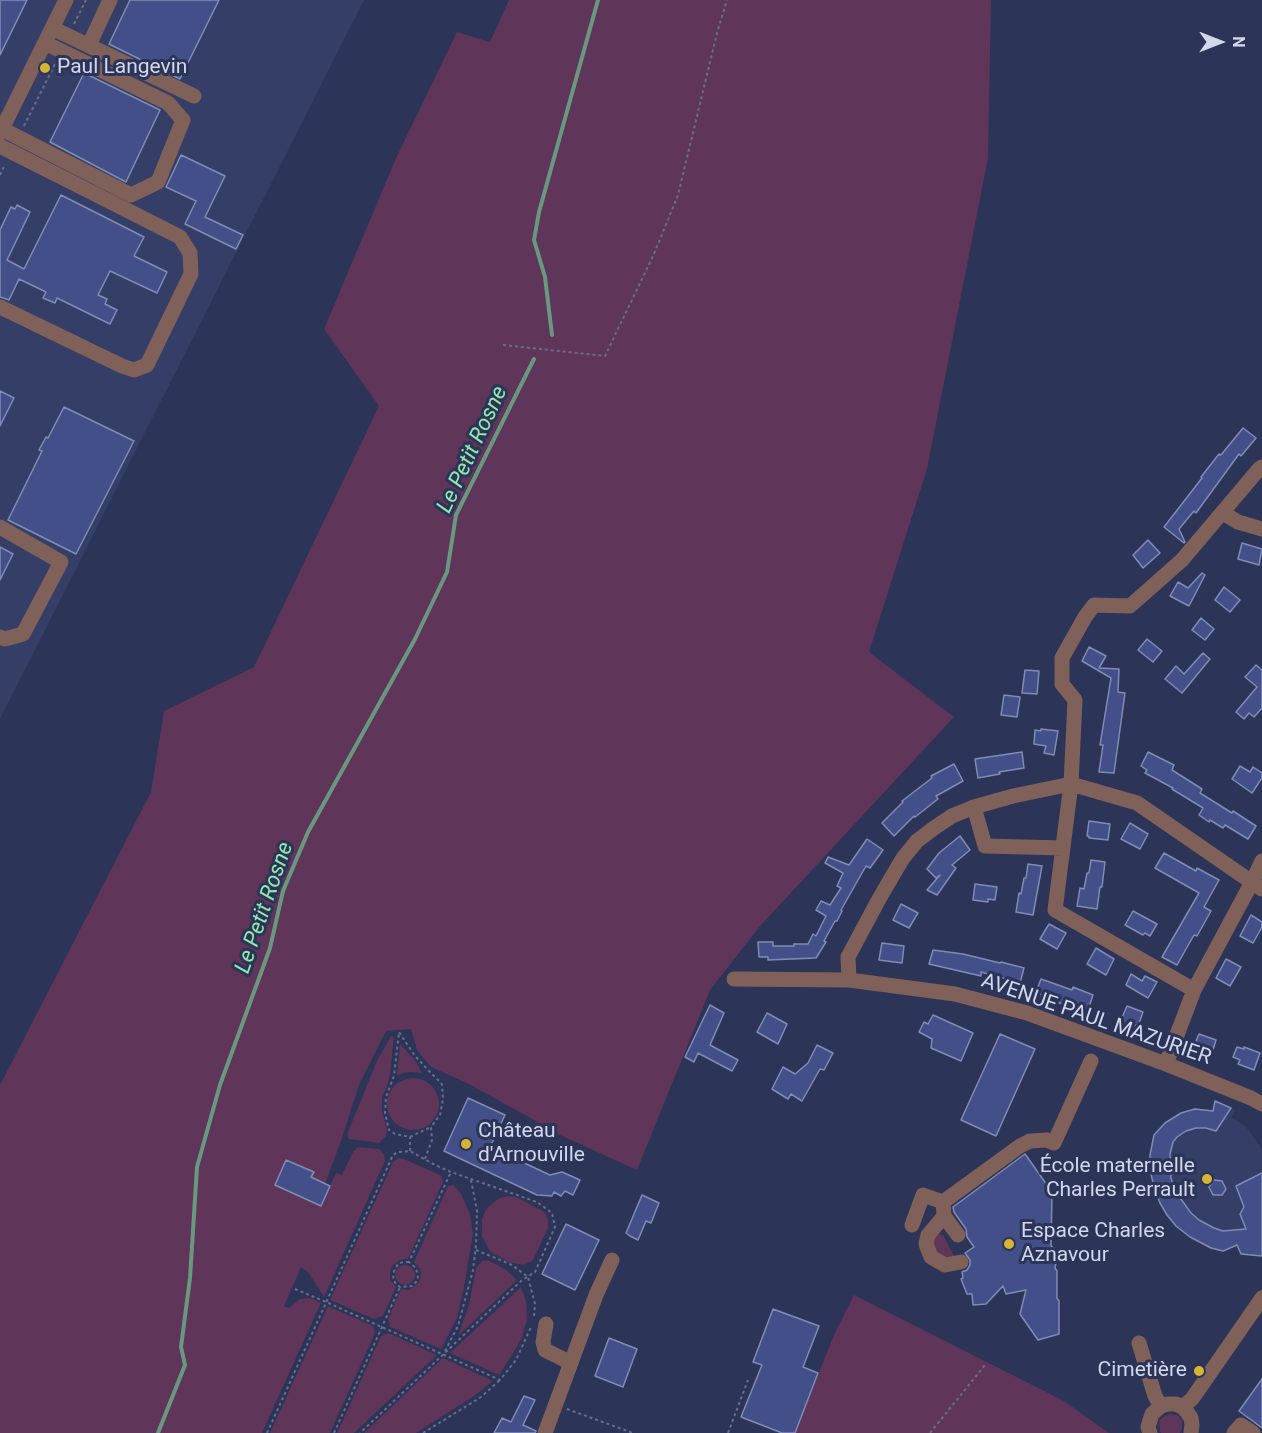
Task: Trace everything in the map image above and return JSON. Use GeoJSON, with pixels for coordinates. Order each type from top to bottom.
{"type":"FeatureCollection","features":[{"type":"Feature","properties":{"kind":"street"},"geometry":{"type":"LineString","coordinates":[[45,43],[168,103],[183,120],[158,182],[131,195],[18,137],[1,131],[66,0]]}},
{"type":"Feature","properties":{"kind":"street"},"geometry":{"type":"LineString","coordinates":[[89,45],[110,0]]}},
{"type":"Feature","properties":{"kind":"street"},"geometry":{"type":"LineString","coordinates":[[52,28],[194,96]]}},
{"type":"Feature","properties":{"kind":"street"},"geometry":{"type":"LineString","coordinates":[[0,307],[134,370],[147,365],[191,274],[190,253],[180,237],[6,149]]}},
{"type":"Feature","properties":{"kind":"street"},"geometry":{"type":"LineString","coordinates":[[1194,990],[1055,910],[1071,784],[1075,700],[1062,684],[1062,658],[1094,605],[1130,606],[1182,560],[1262,467]]}},
{"type":"Feature","properties":{"kind":"street"},"geometry":{"type":"LineString","coordinates":[[1223,513],[1238,522],[1262,529]]}},
{"type":"Feature","properties":{"kind":"street"},"geometry":{"type":"LineString","coordinates":[[0,527],[61,562],[23,634],[5,639],[0,637]]}},
{"type":"Feature","properties":{"kind":"street"},"geometry":{"type":"LineString","coordinates":[[849,980],[848,957],[903,858],[917,841],[952,816],[974,807],[1014,796],[1071,784],[1137,803],[1257,885]]}},
{"type":"Feature","properties":{"kind":"street"},"geometry":{"type":"LineString","coordinates":[[974,807],[985,846],[1063,848]]}},
{"type":"Feature","properties":{"kind":"street"},"geometry":{"type":"LineString","coordinates":[[1166,1064],[1194,990],[1257,885],[1262,861]]}},
{"type":"Feature","properties":{"kind":"street","name":"AVENUE PAUL MAZURIER"},"geometry":{"type":"LineString","coordinates":[[734,979],[849,980],[955,994],[1027,1013],[1166,1064],[1262,1104]]}},
{"type":"Feature","properties":{"kind":"street"},"geometry":{"type":"LineString","coordinates":[[961,1262],[945,1265],[931,1257],[926,1244],[928,1235],[944,1209],[1020,1146],[1030,1141],[1047,1140],[1054,1143],[1091,1062]]}},
{"type":"Feature","properties":{"kind":"street"},"geometry":{"type":"LineString","coordinates":[[912,1225],[923,1195],[944,1209],[958,1235]]}},
{"type":"Feature","properties":{"kind":"street"},"geometry":{"type":"LineString","coordinates":[[545,1433],[596,1295],[612,1260]]}},
{"type":"Feature","properties":{"kind":"street"},"geometry":{"type":"LineString","coordinates":[[1182,1407],[1192,1399],[1262,1299]]}},
{"type":"Feature","properties":{"kind":"street"},"geometry":{"type":"LineString","coordinates":[[546,1324],[543,1342],[545,1350],[571,1363]]}},
{"type":"Feature","properties":{"kind":"street"},"geometry":{"type":"LineString","coordinates":[[1139,1343],[1155,1396],[1161,1406]]}},
{"type":"Feature","properties":{"kind":"street"},"geometry":{"type":"LineString","coordinates":[[1150,1433],[1148,1427],[1152,1414],[1161,1406],[1176,1404],[1188,1412],[1192,1425],[1191,1433]]}},
{"type":"Feature","properties":{"kind":"street"},"geometry":{"type":"LineString","coordinates":[[1234,1433],[1241,1425],[1253,1433]]}},
{"type":"Feature","properties":{"kind":"path"},"geometry":{"type":"LineString","coordinates":[[69,36],[86,0]]}},
{"type":"Feature","properties":{"kind":"path"},"geometry":{"type":"LineString","coordinates":[[503,345],[605,357],[654,254],[678,195],[727,0]]}},
{"type":"Feature","properties":{"kind":"path"},"geometry":{"type":"LineString","coordinates":[[18,137],[61,51]]}},
{"type":"Feature","properties":{"kind":"path"},"geometry":{"type":"LineString","coordinates":[[0,174],[6,149]]}},
{"type":"Feature","properties":{"kind":"path"},"geometry":{"type":"LineString","coordinates":[[399,1032],[415,1056],[442,1084],[443,1099],[440,1114],[431,1127],[410,1137],[395,1134],[389,1130],[385,1113],[386,1097],[394,1076],[399,1032]]}},
{"type":"Feature","properties":{"kind":"path"},"geometry":{"type":"LineString","coordinates":[[424,1159],[432,1140],[431,1127]]}},
{"type":"Feature","properties":{"kind":"path"},"geometry":{"type":"LineString","coordinates":[[410,1137],[410,1151]]}},
{"type":"Feature","properties":{"kind":"path"},"geometry":{"type":"LineString","coordinates":[[267,1433],[393,1155],[410,1151],[451,1172],[537,1202],[552,1213],[555,1227],[536,1272],[521,1281],[360,1433]]}},
{"type":"Feature","properties":{"kind":"path"},"geometry":{"type":"LineString","coordinates":[[409,1262],[451,1172]]}},
{"type":"Feature","properties":{"kind":"path"},"geometry":{"type":"LineString","coordinates":[[444,1354],[458,1326],[473,1270],[477,1210],[471,1179]]}},
{"type":"Feature","properties":{"kind":"path"},"geometry":{"type":"LineString","coordinates":[[423,1433],[481,1396],[500,1380],[516,1360],[533,1322],[535,1304],[528,1277],[512,1265],[476,1250]]}},
{"type":"Feature","properties":{"kind":"path"},"geometry":{"type":"LineString","coordinates":[[409,1262],[416,1268],[418,1276],[416,1282],[412,1286],[400,1287],[393,1279],[394,1271],[398,1264],[409,1262]]}},
{"type":"Feature","properties":{"kind":"path"},"geometry":{"type":"LineString","coordinates":[[334,1433],[400,1287]]}},
{"type":"Feature","properties":{"kind":"path"},"geometry":{"type":"LineString","coordinates":[[295,1289],[500,1380]]}},
{"type":"Feature","properties":{"kind":"path"},"geometry":{"type":"LineString","coordinates":[[937,1433],[931,1431],[985,1365]]}},
{"type":"Feature","properties":{"kind":"path"},"geometry":{"type":"LineString","coordinates":[[728,1433],[748,1380]]}},
{"type":"Feature","properties":{"kind":"path"},"geometry":{"type":"LineString","coordinates":[[556,1405],[633,1433]]}},
{"type":"Feature","properties":{"kind":"shaded area"},"geometry":{"type":"Polygon","coordinates":[[[0,0],[364,0],[0,719],[0,0]]]}},
{"type":"Feature","properties":{"kind":"shaded area"},"geometry":{"type":"Polygon","coordinates":[[[509,0],[991,0],[988,158],[927,469],[869,652],[954,717],[761,925],[710,990],[637,1170],[549,1130],[467,1083],[431,1067],[417,1050],[411,1029],[386,1031],[359,1085],[325,1184],[330,1186],[336,1173],[342,1175],[353,1152],[358,1147],[379,1149],[384,1154],[385,1161],[324,1297],[308,1272],[301,1267],[284,1306],[289,1308],[300,1299],[311,1298],[321,1303],[262,1433],[0,1433],[0,1085],[151,792],[164,711],[254,667],[379,406],[324,329],[397,156],[457,32],[490,42],[509,0]]]}},
{"type":"Feature","properties":{"kind":"shaded area"},"geometry":{"type":"Polygon","coordinates":[[[391,1036],[394,1037],[390,1074],[382,1098],[386,1136],[379,1143],[349,1139],[347,1135],[350,1127],[377,1061],[391,1036]]]}},
{"type":"Feature","properties":{"kind":"shaded area"},"geometry":{"type":"Polygon","coordinates":[[[400,1044],[415,1060],[422,1073],[410,1072],[397,1076],[400,1044]]]}},
{"type":"Feature","properties":{"kind":"shaded area"},"geometry":{"type":"Polygon","coordinates":[[[413,1078],[423,1080],[431,1086],[437,1094],[439,1104],[437,1114],[431,1122],[423,1128],[413,1130],[403,1128],[395,1122],[389,1114],[387,1104],[389,1094],[395,1086],[403,1080],[413,1078]]]}},
{"type":"Feature","properties":{"kind":"shaded area","name":"École maternelle Charles Perrault"},"geometry":{"type":"Polygon","coordinates":[[[1215,1102],[1235,1110],[1231,1118],[1246,1127],[1262,1149],[1262,1253],[1260,1256],[1241,1254],[1237,1246],[1223,1251],[1211,1248],[1190,1237],[1176,1226],[1160,1203],[1154,1187],[1150,1170],[1150,1155],[1154,1135],[1165,1123],[1181,1113],[1195,1109],[1213,1111],[1215,1102]]]}},
{"type":"Feature","properties":{"kind":"shaded area"},"geometry":{"type":"Polygon","coordinates":[[[399,1158],[442,1176],[443,1182],[408,1259],[400,1260],[392,1266],[390,1279],[396,1287],[383,1316],[374,1319],[330,1300],[393,1162],[399,1158]]]}},
{"type":"Feature","properties":{"kind":"shaded area"},"geometry":{"type":"Polygon","coordinates":[[[454,1185],[470,1214],[473,1233],[457,1318],[441,1349],[390,1327],[388,1319],[401,1289],[409,1290],[418,1283],[421,1272],[414,1262],[448,1186],[454,1185]]]}},
{"type":"Feature","properties":{"kind":"shaded area"},"geometry":{"type":"Polygon","coordinates":[[[507,1196],[516,1197],[541,1210],[546,1214],[548,1221],[548,1228],[535,1256],[532,1261],[524,1265],[509,1262],[494,1254],[489,1250],[482,1236],[482,1219],[486,1209],[498,1199],[507,1196]]]}},
{"type":"Feature","properties":{"kind":"shaded area"},"geometry":{"type":"Polygon","coordinates":[[[936,1233],[943,1235],[954,1256],[944,1258],[939,1256],[932,1243],[936,1233]]]}},
{"type":"Feature","properties":{"kind":"shaded area"},"geometry":{"type":"Polygon","coordinates":[[[487,1260],[505,1269],[517,1280],[458,1336],[469,1305],[476,1268],[482,1261],[487,1260]]]}},
{"type":"Feature","properties":{"kind":"shaded area"},"geometry":{"type":"Polygon","coordinates":[[[405,1265],[412,1268],[415,1275],[412,1282],[405,1285],[398,1282],[395,1275],[398,1268],[405,1265]]]}},
{"type":"Feature","properties":{"kind":"shaded area"},"geometry":{"type":"Polygon","coordinates":[[[521,1287],[526,1301],[527,1319],[517,1347],[499,1375],[450,1353],[521,1287]]]}},
{"type":"Feature","properties":{"kind":"shaded area"},"geometry":{"type":"Polygon","coordinates":[[[854,1295],[1064,1401],[1109,1433],[795,1433],[834,1335],[854,1295]]]}},
{"type":"Feature","properties":{"kind":"shaded area"},"geometry":{"type":"Polygon","coordinates":[[[328,1306],[373,1326],[375,1333],[330,1433],[270,1433],[328,1306]]]}},
{"type":"Feature","properties":{"kind":"shaded area"},"geometry":{"type":"Polygon","coordinates":[[[388,1333],[437,1355],[354,1433],[337,1433],[381,1336],[388,1333]]]}},
{"type":"Feature","properties":{"kind":"shaded area"},"geometry":{"type":"Polygon","coordinates":[[[443,1358],[493,1381],[416,1433],[364,1433],[443,1358]]]}},
{"type":"Feature","properties":{"kind":"shaded area"},"geometry":{"type":"Polygon","coordinates":[[[1169,1414],[1177,1415],[1182,1421],[1180,1433],[1161,1433],[1160,1420],[1169,1414]]]}},
{"type":"Feature","properties":{"kind":"building"},"geometry":{"type":"Polygon","coordinates":[[[0,0],[27,0],[0,55],[0,0]]]}},
{"type":"Feature","properties":{"kind":"building"},"geometry":{"type":"Polygon","coordinates":[[[130,0],[219,0],[180,79],[109,44],[130,0]]]}},
{"type":"Feature","properties":{"kind":"building"},"geometry":{"type":"Polygon","coordinates":[[[84,73],[160,110],[126,182],[50,142],[84,73]]]}},
{"type":"Feature","properties":{"kind":"building"},"geometry":{"type":"Polygon","coordinates":[[[181,155],[225,176],[205,217],[243,235],[236,249],[185,224],[196,201],[166,187],[181,155]]]}},
{"type":"Feature","properties":{"kind":"building"},"geometry":{"type":"Polygon","coordinates":[[[61,195],[144,237],[134,256],[167,272],[157,293],[110,271],[98,295],[107,299],[105,304],[117,310],[110,324],[57,298],[55,303],[43,298],[46,292],[19,279],[9,300],[0,297],[0,230],[11,207],[15,209],[17,205],[30,212],[7,260],[24,269],[61,195]]]}},
{"type":"Feature","properties":{"kind":"building"},"geometry":{"type":"Polygon","coordinates":[[[0,391],[14,398],[0,426],[0,391]]]}},
{"type":"Feature","properties":{"kind":"building"},"geometry":{"type":"Polygon","coordinates":[[[64,407],[134,441],[76,554],[8,520],[42,451],[39,450],[64,407]]]}},
{"type":"Feature","properties":{"kind":"building"},"geometry":{"type":"Polygon","coordinates":[[[1243,428],[1256,438],[1241,456],[1239,454],[1196,513],[1194,511],[1179,529],[1184,543],[1164,527],[1219,454],[1221,455],[1243,428]]]}},
{"type":"Feature","properties":{"kind":"building"},"geometry":{"type":"Polygon","coordinates":[[[1148,540],[1160,553],[1143,568],[1133,555],[1148,540]]]}},
{"type":"Feature","properties":{"kind":"building"},"geometry":{"type":"Polygon","coordinates":[[[1242,543],[1262,549],[1259,565],[1238,559],[1242,543]]]}},
{"type":"Feature","properties":{"kind":"building"},"geometry":{"type":"Polygon","coordinates":[[[0,547],[13,554],[0,580],[0,547]]]}},
{"type":"Feature","properties":{"kind":"building"},"geometry":{"type":"Polygon","coordinates":[[[1202,573],[1205,575],[1189,606],[1170,596],[1178,582],[1188,588],[1202,573]]]}},
{"type":"Feature","properties":{"kind":"building"},"geometry":{"type":"Polygon","coordinates":[[[1224,587],[1240,600],[1230,612],[1215,600],[1224,587]]]}},
{"type":"Feature","properties":{"kind":"building"},"geometry":{"type":"Polygon","coordinates":[[[1201,618],[1214,629],[1205,640],[1192,630],[1201,618]]]}},
{"type":"Feature","properties":{"kind":"building"},"geometry":{"type":"Polygon","coordinates":[[[1147,639],[1162,651],[1153,662],[1138,650],[1147,639]]]}},
{"type":"Feature","properties":{"kind":"building"},"geometry":{"type":"Polygon","coordinates":[[[1089,647],[1106,656],[1099,668],[1119,669],[1118,692],[1125,693],[1114,773],[1099,772],[1103,745],[1100,745],[1111,678],[1082,661],[1089,647]]]}},
{"type":"Feature","properties":{"kind":"building"},"geometry":{"type":"Polygon","coordinates":[[[1203,653],[1210,659],[1182,693],[1165,679],[1176,666],[1184,674],[1203,653]]]}},
{"type":"Feature","properties":{"kind":"building"},"geometry":{"type":"Polygon","coordinates":[[[1256,665],[1262,670],[1262,708],[1254,717],[1249,713],[1244,719],[1236,712],[1257,687],[1245,677],[1256,665]]]}},
{"type":"Feature","properties":{"kind":"building"},"geometry":{"type":"Polygon","coordinates":[[[1025,670],[1039,671],[1037,694],[1022,693],[1025,670]]]}},
{"type":"Feature","properties":{"kind":"building"},"geometry":{"type":"Polygon","coordinates":[[[1004,695],[1020,697],[1017,717],[1001,715],[1004,695]]]}},
{"type":"Feature","properties":{"kind":"building"},"geometry":{"type":"Polygon","coordinates":[[[1041,729],[1058,731],[1054,755],[1044,753],[1046,746],[1034,744],[1035,730],[1041,731],[1041,729]]]}},
{"type":"Feature","properties":{"kind":"building"},"geometry":{"type":"Polygon","coordinates":[[[1022,752],[1024,768],[978,778],[975,759],[1022,752]]]}},
{"type":"Feature","properties":{"kind":"building"},"geometry":{"type":"Polygon","coordinates":[[[1148,752],[1174,765],[1172,770],[1202,789],[1200,793],[1256,826],[1248,839],[1225,825],[1223,828],[1210,820],[1209,822],[1199,815],[1203,808],[1145,773],[1147,770],[1141,766],[1148,752]]]}},
{"type":"Feature","properties":{"kind":"building"},"geometry":{"type":"Polygon","coordinates":[[[954,764],[963,781],[936,796],[938,799],[914,816],[894,836],[882,823],[902,801],[932,778],[931,776],[954,764]]]}},
{"type":"Feature","properties":{"kind":"building"},"geometry":{"type":"Polygon","coordinates":[[[1240,766],[1250,772],[1253,767],[1262,773],[1262,778],[1252,793],[1232,779],[1240,766]]]}},
{"type":"Feature","properties":{"kind":"building"},"geometry":{"type":"Polygon","coordinates":[[[1089,821],[1110,824],[1108,840],[1087,836],[1089,821]]]}},
{"type":"Feature","properties":{"kind":"building"},"geometry":{"type":"Polygon","coordinates":[[[1130,823],[1148,834],[1140,849],[1121,839],[1130,823]]]}},
{"type":"Feature","properties":{"kind":"building"},"geometry":{"type":"Polygon","coordinates":[[[960,836],[970,850],[952,865],[956,868],[937,895],[927,890],[940,875],[936,878],[927,869],[939,853],[960,836]]]}},
{"type":"Feature","properties":{"kind":"building"},"geometry":{"type":"Polygon","coordinates":[[[867,839],[883,850],[870,868],[866,866],[816,958],[768,960],[768,957],[759,957],[758,942],[773,942],[773,946],[794,946],[794,944],[808,944],[813,934],[816,936],[826,916],[816,910],[821,901],[830,905],[841,888],[837,886],[843,873],[825,863],[828,857],[849,865],[867,839]]]}},
{"type":"Feature","properties":{"kind":"building"},"geometry":{"type":"Polygon","coordinates":[[[1164,853],[1196,871],[1197,868],[1219,880],[1204,907],[1211,911],[1177,965],[1162,957],[1199,893],[1155,868],[1164,853]]]}},
{"type":"Feature","properties":{"kind":"building"},"geometry":{"type":"Polygon","coordinates":[[[1091,860],[1105,862],[1097,909],[1077,906],[1080,888],[1084,889],[1091,860]]]}},
{"type":"Feature","properties":{"kind":"building"},"geometry":{"type":"Polygon","coordinates":[[[1028,864],[1042,866],[1033,915],[1016,912],[1028,864]]]}},
{"type":"Feature","properties":{"kind":"building"},"geometry":{"type":"Polygon","coordinates":[[[975,884],[997,887],[995,900],[988,899],[988,902],[973,900],[975,884]]]}},
{"type":"Feature","properties":{"kind":"building"},"geometry":{"type":"Polygon","coordinates":[[[901,904],[918,913],[909,928],[893,920],[901,904]]]}},
{"type":"Feature","properties":{"kind":"building"},"geometry":{"type":"Polygon","coordinates":[[[1133,911],[1157,924],[1150,936],[1145,933],[1143,935],[1125,925],[1133,911]]]}},
{"type":"Feature","properties":{"kind":"building"},"geometry":{"type":"Polygon","coordinates":[[[1251,915],[1262,922],[1262,927],[1253,943],[1240,936],[1251,915]]]}},
{"type":"Feature","properties":{"kind":"building"},"geometry":{"type":"Polygon","coordinates":[[[1049,924],[1066,933],[1057,949],[1040,939],[1049,924]]]}},
{"type":"Feature","properties":{"kind":"building"},"geometry":{"type":"Polygon","coordinates":[[[882,943],[904,946],[902,963],[879,960],[882,943]]]}},
{"type":"Feature","properties":{"kind":"building"},"geometry":{"type":"Polygon","coordinates":[[[1096,948],[1114,959],[1106,975],[1087,964],[1096,948]]]}},
{"type":"Feature","properties":{"kind":"building"},"geometry":{"type":"Polygon","coordinates":[[[933,950],[963,954],[1024,968],[1020,983],[981,972],[981,976],[929,964],[933,950]]]}},
{"type":"Feature","properties":{"kind":"building"},"geometry":{"type":"Polygon","coordinates":[[[1226,959],[1241,967],[1230,986],[1216,978],[1226,959]]]}},
{"type":"Feature","properties":{"kind":"building"},"geometry":{"type":"Polygon","coordinates":[[[1131,974],[1142,981],[1145,976],[1157,982],[1148,998],[1126,985],[1131,974]]]}},
{"type":"Feature","properties":{"kind":"building"},"geometry":{"type":"Polygon","coordinates":[[[1041,979],[1093,995],[1088,1010],[1041,997],[1042,995],[1036,992],[1041,979]]]}},
{"type":"Feature","properties":{"kind":"building"},"geometry":{"type":"Polygon","coordinates":[[[710,1005],[724,1013],[710,1045],[738,1060],[732,1071],[698,1053],[694,1062],[685,1057],[710,1005]]]}},
{"type":"Feature","properties":{"kind":"building"},"geometry":{"type":"Polygon","coordinates":[[[1127,1006],[1143,1012],[1134,1032],[1118,1027],[1127,1006]]]}},
{"type":"Feature","properties":{"kind":"building"},"geometry":{"type":"Polygon","coordinates":[[[767,1013],[787,1024],[778,1044],[757,1032],[767,1013]]]}},
{"type":"Feature","properties":{"kind":"building"},"geometry":{"type":"Polygon","coordinates":[[[933,1015],[973,1033],[961,1061],[931,1048],[932,1039],[919,1032],[924,1022],[928,1024],[933,1015]]]}},
{"type":"Feature","properties":{"kind":"building"},"geometry":{"type":"Polygon","coordinates":[[[1000,1034],[1035,1049],[996,1136],[961,1120],[1000,1034]]]}},
{"type":"Feature","properties":{"kind":"building"},"geometry":{"type":"Polygon","coordinates":[[[1199,1034],[1216,1040],[1212,1053],[1194,1046],[1199,1034]]]}},
{"type":"Feature","properties":{"kind":"building"},"geometry":{"type":"Polygon","coordinates":[[[817,1045],[833,1053],[824,1070],[820,1069],[802,1101],[791,1094],[788,1099],[772,1089],[783,1067],[795,1074],[808,1063],[817,1045]]]}},
{"type":"Feature","properties":{"kind":"building"},"geometry":{"type":"Polygon","coordinates":[[[1237,1047],[1260,1053],[1254,1070],[1238,1064],[1240,1060],[1233,1057],[1237,1047]]]}},
{"type":"Feature","properties":{"kind":"building","name":"Château d'Arnouville"},"geometry":{"type":"Polygon","coordinates":[[[468,1098],[505,1115],[490,1147],[550,1175],[562,1172],[580,1180],[573,1195],[565,1191],[561,1196],[554,1192],[552,1196],[537,1195],[444,1151],[468,1098]]]}},
{"type":"Feature","properties":{"kind":"building"},"geometry":{"type":"Polygon","coordinates":[[[1215,1101],[1231,1108],[1216,1131],[1196,1128],[1177,1137],[1170,1154],[1171,1178],[1175,1191],[1191,1213],[1199,1220],[1223,1231],[1246,1229],[1240,1214],[1244,1207],[1236,1186],[1262,1173],[1262,1256],[1241,1254],[1237,1245],[1223,1251],[1211,1248],[1190,1237],[1167,1215],[1154,1187],[1150,1170],[1150,1155],[1154,1135],[1165,1123],[1181,1113],[1195,1109],[1213,1111],[1215,1101]]]}},
{"type":"Feature","properties":{"kind":"building","name":"Espace Charles Aznavour"},"geometry":{"type":"Polygon","coordinates":[[[1025,1154],[1052,1192],[1051,1246],[1057,1258],[1055,1268],[1059,1301],[1059,1334],[1038,1340],[1020,1314],[1026,1290],[1006,1294],[1003,1286],[986,1304],[973,1305],[972,1294],[967,1294],[961,1279],[963,1278],[962,1272],[970,1265],[970,1260],[965,1253],[974,1247],[953,1207],[1025,1154]]]}},
{"type":"Feature","properties":{"kind":"building"},"geometry":{"type":"Polygon","coordinates":[[[286,1160],[314,1172],[311,1177],[330,1186],[321,1206],[275,1185],[286,1160]]]}},
{"type":"Feature","properties":{"kind":"building"},"geometry":{"type":"Polygon","coordinates":[[[1214,1180],[1222,1181],[1226,1189],[1222,1195],[1213,1195],[1209,1187],[1214,1180]]]}},
{"type":"Feature","properties":{"kind":"building"},"geometry":{"type":"Polygon","coordinates":[[[642,1195],[659,1203],[651,1223],[646,1221],[638,1240],[626,1233],[642,1195]]]}},
{"type":"Feature","properties":{"kind":"building"},"geometry":{"type":"Polygon","coordinates":[[[566,1224],[599,1240],[575,1290],[542,1274],[566,1224]]]}},
{"type":"Feature","properties":{"kind":"building"},"geometry":{"type":"Polygon","coordinates":[[[773,1309],[819,1326],[803,1367],[818,1373],[795,1433],[782,1433],[741,1417],[762,1365],[753,1362],[773,1309]]]}},
{"type":"Feature","properties":{"kind":"building"},"geometry":{"type":"Polygon","coordinates":[[[609,1338],[637,1349],[623,1387],[595,1376],[609,1338]]]}},
{"type":"Feature","properties":{"kind":"building"},"geometry":{"type":"Polygon","coordinates":[[[1262,1379],[1262,1428],[1239,1411],[1262,1379]]]}},
{"type":"Feature","properties":{"kind":"building"},"geometry":{"type":"Polygon","coordinates":[[[524,1396],[535,1400],[523,1425],[536,1431],[535,1433],[494,1433],[502,1418],[511,1422],[524,1396]]]}},
{"type":"Feature","properties":{"kind":"waterway","name":"Le Petit Rosne"},"geometry":{"type":"LineString","coordinates":[[552,335],[545,277],[534,240],[539,212],[598,0]]}},
{"type":"Feature","properties":{"kind":"waterway","name":"Le Petit Rosne"},"geometry":{"type":"LineString","coordinates":[[158,1433],[185,1365],[181,1347],[190,1278],[197,1167],[220,1085],[270,948],[283,891],[308,832],[415,639],[447,572],[456,515],[534,359]]}},
{"type":"Feature","properties":{"kind":"place","name":"Paul Langevin"},"geometry":{"type":"Point","coordinates":[45,68]}},
{"type":"Feature","properties":{"kind":"place","name":"Château d'Arnouville"},"geometry":{"type":"Point","coordinates":[466,1144]}},
{"type":"Feature","properties":{"kind":"place","name":"École maternelle Charles Perrault"},"geometry":{"type":"Point","coordinates":[1207,1179]}},
{"type":"Feature","properties":{"kind":"place","name":"Espace Charles Aznavour"},"geometry":{"type":"Point","coordinates":[1009,1244]}},
{"type":"Feature","properties":{"kind":"place","name":"Cimetière"},"geometry":{"type":"Point","coordinates":[1199,1371]}}]}
